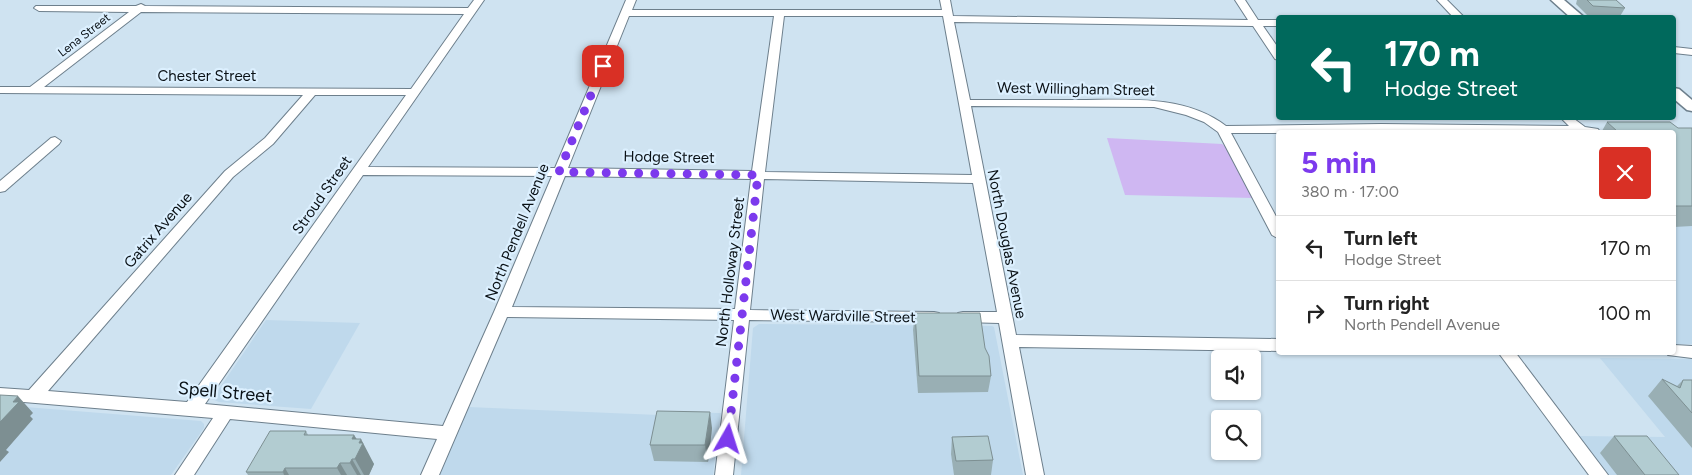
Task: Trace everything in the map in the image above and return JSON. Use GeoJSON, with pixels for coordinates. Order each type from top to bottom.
{"type":"FeatureCollection","features":[{"type":"Feature","properties":{"kind":"street","name":"Lena Street"},"geometry":{"type":"LineString","coordinates":[[33,90],[149,0]]}},
{"type":"Feature","properties":{"kind":"street","name":"North Pendell Avenue"},"geometry":{"type":"LineString","coordinates":[[430,475],[502,312],[631,0]]}},
{"type":"Feature","properties":{"kind":"street","name":"North Douglas Avenue"},"geometry":{"type":"LineString","coordinates":[[945,0],[1036,475]]}},
{"type":"Feature","properties":{"kind":"street"},"geometry":{"type":"LineString","coordinates":[[1240,0],[1276,53]]}},
{"type":"Feature","properties":{"kind":"street"},"geometry":{"type":"LineString","coordinates":[[1442,0],[1457,15]]}},
{"type":"Feature","properties":{"kind":"street"},"geometry":{"type":"LineString","coordinates":[[1557,0],[1575,15]]}},
{"type":"Feature","properties":{"kind":"street"},"geometry":{"type":"LineString","coordinates":[[38,8],[138,9],[475,5]]}},
{"type":"Feature","properties":{"kind":"street","name":"Stroud Street"},"geometry":{"type":"LineString","coordinates":[[192,409],[475,5]]}},
{"type":"Feature","properties":{"kind":"street"},"geometry":{"type":"LineString","coordinates":[[625,13],[779,13],[1276,22]]}},
{"type":"Feature","properties":{"kind":"street","name":"North Holloway Street"},"geometry":{"type":"LineString","coordinates":[[724,475],[741,315],[779,13]]}},
{"type":"Feature","properties":{"kind":"street"},"geometry":{"type":"LineString","coordinates":[[1676,50],[1692,52]]}},
{"type":"Feature","properties":{"kind":"street","name":"Chester Street"},"geometry":{"type":"LineString","coordinates":[[0,90],[414,92]]}},
{"type":"Feature","properties":{"kind":"street","name":"Gatrix Avenue"},"geometry":{"type":"LineString","coordinates":[[33,397],[228,174],[269,141],[312,91]]}},
{"type":"Feature","properties":{"kind":"street"},"geometry":{"type":"LineString","coordinates":[[1676,94],[1692,107]]}},
{"type":"Feature","properties":{"kind":"street","name":"West Willingham Street"},"geometry":{"type":"LineString","coordinates":[[964,103],[1154,104],[1184,111],[1217,125],[1223,130],[1323,126],[1548,130]]}},
{"type":"Feature","properties":{"kind":"street"},"geometry":{"type":"LineString","coordinates":[[1569,120],[1580,130]]}},
{"type":"Feature","properties":{"kind":"street"},"geometry":{"type":"LineString","coordinates":[[1223,130],[1276,229]]}},
{"type":"Feature","properties":{"kind":"street"},"geometry":{"type":"LineString","coordinates":[[0,188],[55,141]]}},
{"type":"Feature","properties":{"kind":"street","name":"Hodge Street"},"geometry":{"type":"LineString","coordinates":[[358,171],[559,172],[978,179]]}},
{"type":"Feature","properties":{"kind":"street","name":"West Wardville Street"},"geometry":{"type":"LineString","coordinates":[[502,312],[1005,318]]}},
{"type":"Feature","properties":{"kind":"street"},"geometry":{"type":"LineString","coordinates":[[1009,341],[1276,345]]}},
{"type":"Feature","properties":{"kind":"street"},"geometry":{"type":"LineString","coordinates":[[1676,351],[1692,352]]}},
{"type":"Feature","properties":{"kind":"street"},"geometry":{"type":"LineString","coordinates":[[1508,355],[1599,475]]}},
{"type":"Feature","properties":{"kind":"street","name":"Spell Street"},"geometry":{"type":"LineString","coordinates":[[0,394],[192,409],[447,433]]}},
{"type":"Feature","properties":{"kind":"street"},"geometry":{"type":"LineString","coordinates":[[184,475],[226,412]]}},
{"type":"Feature","properties":{"kind":"shaded area"},"geometry":{"type":"Polygon","coordinates":[[[1676,136],[1692,136],[1692,344],[1676,344],[1676,136]]]}},
{"type":"Feature","properties":{"kind":"shaded area"},"geometry":{"type":"Polygon","coordinates":[[[1107,138],[1222,144],[1227,148],[1253,198],[1125,195],[1107,138]]]}},
{"type":"Feature","properties":{"kind":"shaded area"},"geometry":{"type":"Polygon","coordinates":[[[266,320],[360,323],[311,409],[219,402],[212,399],[266,320]]]}},
{"type":"Feature","properties":{"kind":"shaded area"},"geometry":{"type":"Polygon","coordinates":[[[759,324],[994,327],[1023,475],[741,475],[753,328],[759,324]]]}},
{"type":"Feature","properties":{"kind":"shaded area"},"geometry":{"type":"Polygon","coordinates":[[[1600,358],[1692,359],[1692,475],[1606,475],[1576,436],[1665,437],[1600,358]]]}},
{"type":"Feature","properties":{"kind":"shaded area"},"geometry":{"type":"Polygon","coordinates":[[[0,405],[201,421],[204,424],[204,428],[171,475],[0,475],[0,405]]]}},
{"type":"Feature","properties":{"kind":"shaded area"},"geometry":{"type":"Polygon","coordinates":[[[468,407],[659,415],[660,412],[721,413],[713,475],[439,475],[468,407]]]}},
{"type":"Feature","properties":{"kind":"building"},"geometry":{"type":"Polygon","coordinates":[[[1587,0],[1616,0],[1625,8],[1593,6],[1587,0]]]}},
{"type":"Feature","properties":{"kind":"building"},"geometry":{"type":"Polygon","coordinates":[[[1607,122],[1670,122],[1678,128],[1692,128],[1692,206],[1676,206],[1676,130],[1616,130],[1607,122]]]}},
{"type":"Feature","properties":{"kind":"building"},"geometry":{"type":"Polygon","coordinates":[[[915,313],[980,313],[991,376],[919,376],[915,313]]]}},
{"type":"Feature","properties":{"kind":"building"},"geometry":{"type":"Polygon","coordinates":[[[1662,379],[1680,388],[1683,380],[1692,380],[1692,413],[1662,379]]]}},
{"type":"Feature","properties":{"kind":"building"},"geometry":{"type":"Polygon","coordinates":[[[0,395],[18,396],[13,402],[19,402],[0,422],[0,395]]]}},
{"type":"Feature","properties":{"kind":"building"},"geometry":{"type":"Polygon","coordinates":[[[657,411],[710,412],[705,445],[650,445],[657,411]]]}},
{"type":"Feature","properties":{"kind":"building"},"geometry":{"type":"Polygon","coordinates":[[[270,431],[306,431],[304,435],[354,435],[352,439],[361,439],[359,443],[363,443],[355,459],[352,459],[350,463],[340,463],[337,468],[285,468],[283,472],[246,472],[270,431]]]}},
{"type":"Feature","properties":{"kind":"building"},"geometry":{"type":"Polygon","coordinates":[[[988,436],[993,460],[956,461],[952,437],[988,436]]]}},
{"type":"Feature","properties":{"kind":"building"},"geometry":{"type":"Polygon","coordinates":[[[1614,436],[1647,436],[1679,475],[1645,475],[1614,436]]]}},
{"type":"Feature","properties":{"kind":"route"},"geometry":{"type":"LineString","coordinates":[[603,66],[559,172],[758,175],[728,439]]}}]}
